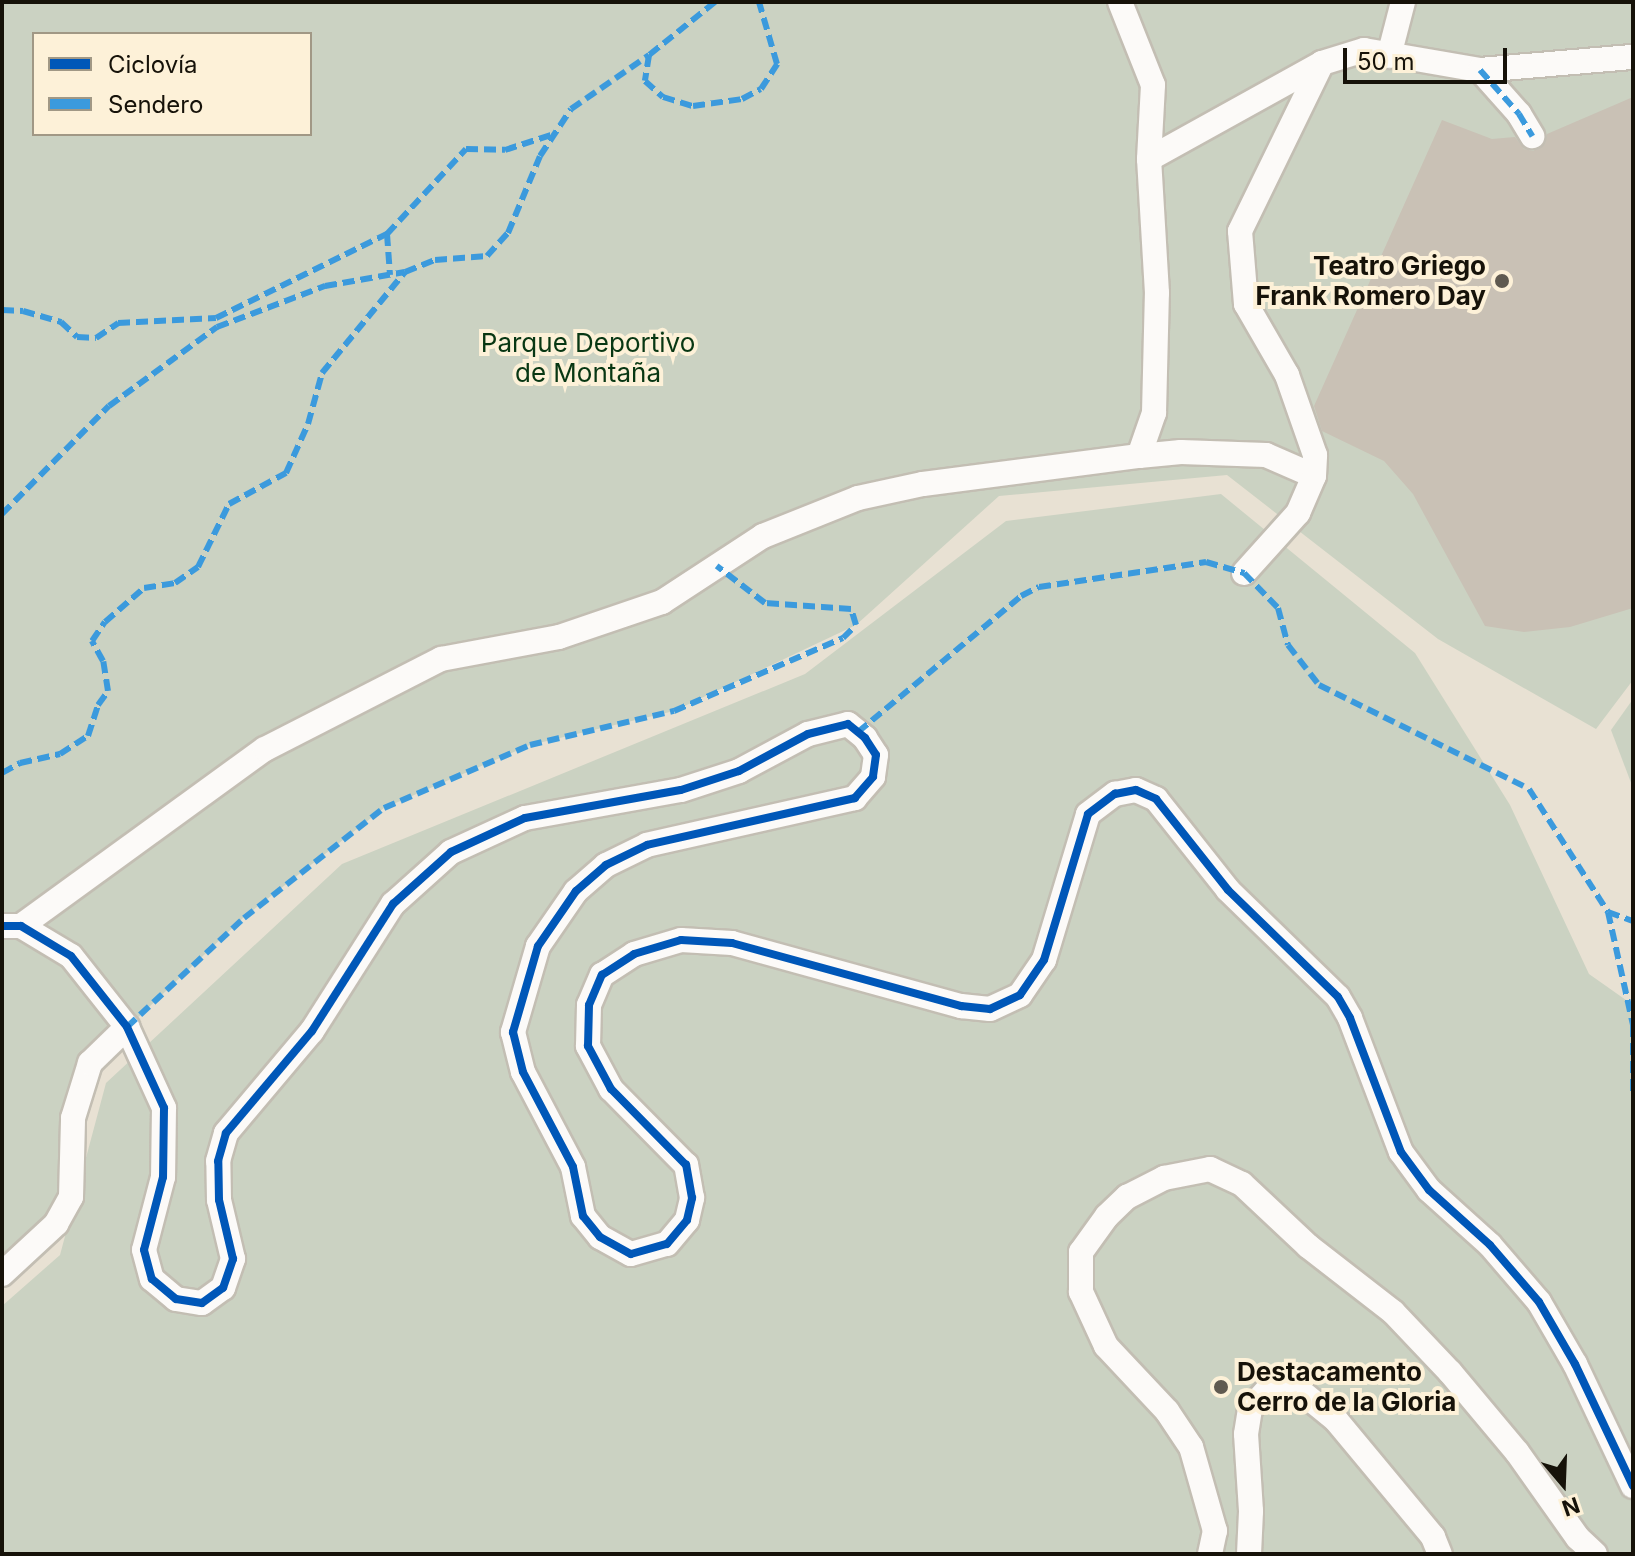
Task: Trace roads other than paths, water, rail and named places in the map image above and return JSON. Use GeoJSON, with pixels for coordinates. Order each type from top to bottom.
{"type":"FeatureCollection","features":[{"type":"Feature","properties":{"kind":"street"},"geometry":{"type":"LineString","coordinates":[[1120,2],[1153,85],[1149,159],[1157,293],[1154,413],[1139,456]]}},
{"type":"Feature","properties":{"kind":"street"},"geometry":{"type":"LineString","coordinates":[[1389,56],[1403,2]]}},
{"type":"Feature","properties":{"kind":"street"},"geometry":{"type":"LineString","coordinates":[[1149,159],[1322,63],[1364,50],[1480,70],[1633,57]]}},
{"type":"Feature","properties":{"kind":"street"},"geometry":{"type":"LineString","coordinates":[[1244,573],[1298,513],[1314,476],[1315,455],[1287,375],[1246,304],[1240,231],[1322,63]]}},
{"type":"Feature","properties":{"kind":"street"},"geometry":{"type":"LineString","coordinates":[[1480,70],[1519,114],[1532,136]]}},
{"type":"Feature","properties":{"kind":"street"},"geometry":{"type":"LineString","coordinates":[[1314,476],[1266,455],[1181,452],[923,484],[858,498],[763,536],[662,602],[559,637],[441,659],[265,749],[12,926],[71,956],[127,1027],[164,1108],[163,1177],[144,1250],[152,1279],[176,1299],[202,1303],[223,1288],[233,1259],[219,1200],[218,1161],[226,1133],[312,1031],[393,904],[451,852],[525,818],[681,790],[739,771],[808,734],[848,724],[865,738],[876,755],[873,777],[855,798],[647,845],[606,865],[576,891],[538,946],[513,1032],[523,1072],[573,1167],[583,1216],[600,1237],[631,1254],[667,1244],[687,1220],[692,1198],[686,1165],[611,1089],[588,1046],[589,1005],[602,975],[634,954],[681,940],[732,943],[961,1006],[990,1009],[1020,995],[1044,960],[1088,814],[1115,794],[1136,790],[1156,799],[1228,890],[1338,997],[1350,1018],[1401,1152],[1429,1190],[1490,1245],[1539,1302],[1582,1378],[1633,1486]]}},
{"type":"Feature","properties":{"kind":"street"},"geometry":{"type":"LineString","coordinates":[[2,1274],[56,1224],[71,1197],[73,1118],[90,1063],[127,1027]]}},
{"type":"Feature","properties":{"kind":"street"},"geometry":{"type":"LineString","coordinates":[[1210,1554],[1215,1531],[1191,1447],[1167,1411],[1106,1346],[1081,1292],[1081,1252],[1127,1197],[1164,1178],[1210,1169],[1242,1184],[1308,1246],[1393,1312],[1498,1429],[1578,1538],[1595,1554]]}},
{"type":"Feature","properties":{"kind":"street"},"geometry":{"type":"LineString","coordinates":[[1249,1554],[1251,1511],[1246,1434],[1250,1409],[1269,1388],[1299,1390],[1336,1420],[1433,1537],[1440,1554]]}},
{"type":"Feature","properties":{"kind":"place","name":"Teatro Griego Frank Romero Day"},"geometry":{"type":"Point","coordinates":[1502,281]}},
{"type":"Feature","properties":{"kind":"place","name":"Destacamento Cerro de la Gloria"},"geometry":{"type":"Point","coordinates":[1221,1387]}},
{"type":"Feature","properties":{"kind":"park label","name":"Parque Deportivo de Montaña"},"geometry":{"type":"Point","coordinates":[588,358]}}]}
